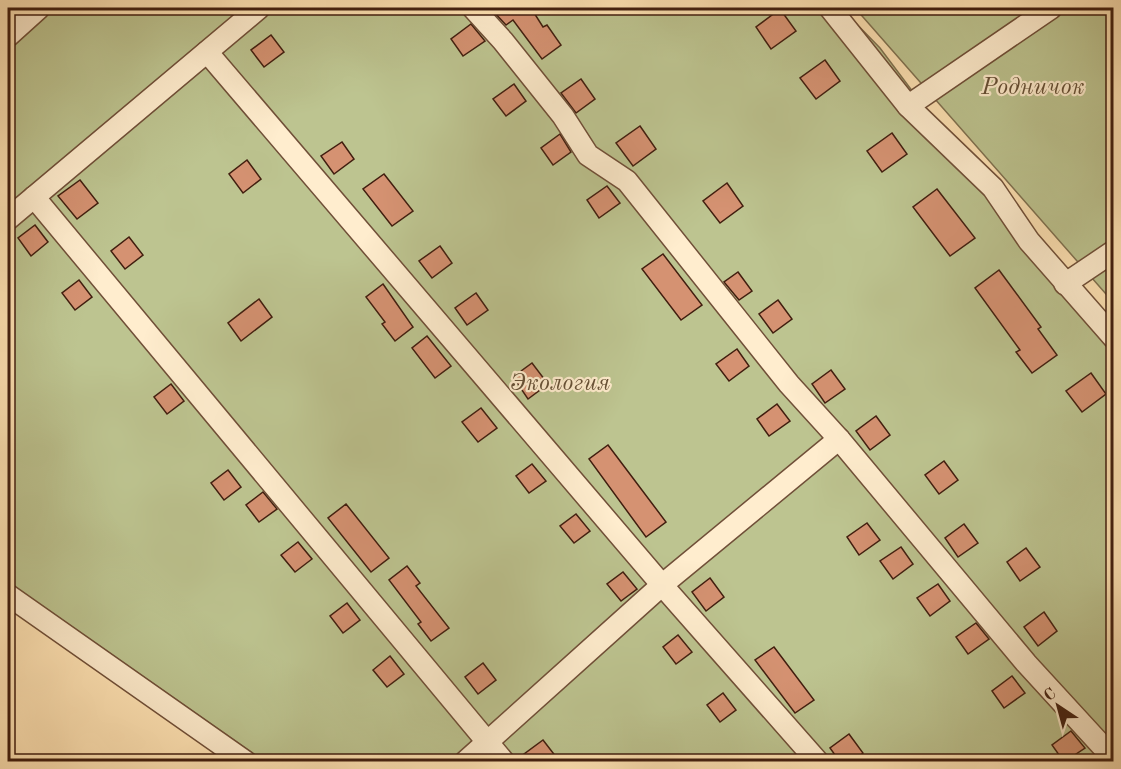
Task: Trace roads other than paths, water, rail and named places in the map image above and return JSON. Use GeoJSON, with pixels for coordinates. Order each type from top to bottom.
{"type":"FeatureCollection","features":[{"type":"Feature","properties":{"kind":"street"},"geometry":{"type":"LineString","coordinates":[[8,36],[39,8]]}},
{"type":"Feature","properties":{"kind":"street"},"geometry":{"type":"LineString","coordinates":[[8,219],[259,8]]}},
{"type":"Feature","properties":{"kind":"street"},"geometry":{"type":"LineString","coordinates":[[473,8],[503,41],[563,116],[588,155],[627,182],[774,367],[839,440],[1026,663],[1113,759]]}},
{"type":"Feature","properties":{"kind":"street"},"geometry":{"type":"LineString","coordinates":[[830,8],[908,106],[993,188],[1029,241],[1113,338]]}},
{"type":"Feature","properties":{"kind":"street"},"geometry":{"type":"LineString","coordinates":[[908,106],[1051,8]]}},
{"type":"Feature","properties":{"kind":"street"},"geometry":{"type":"LineString","coordinates":[[207,52],[662,585],[818,762]]}},
{"type":"Feature","properties":{"kind":"street"},"geometry":{"type":"LineString","coordinates":[[34,197],[504,762]]}},
{"type":"Feature","properties":{"kind":"street"},"geometry":{"type":"LineString","coordinates":[[1065,284],[1113,251]]}},
{"type":"Feature","properties":{"kind":"street"},"geometry":{"type":"LineString","coordinates":[[465,762],[662,585],[839,440]]}},
{"type":"Feature","properties":{"kind":"street"},"geometry":{"type":"LineString","coordinates":[[8,595],[246,762]]}},
{"type":"Feature","properties":{"kind":"park label","name":"Родничок"},"geometry":{"type":"Point","coordinates":[1033,88]}},
{"type":"Feature","properties":{"kind":"park label","name":"Экология"},"geometry":{"type":"Point","coordinates":[560,384]}}]}
